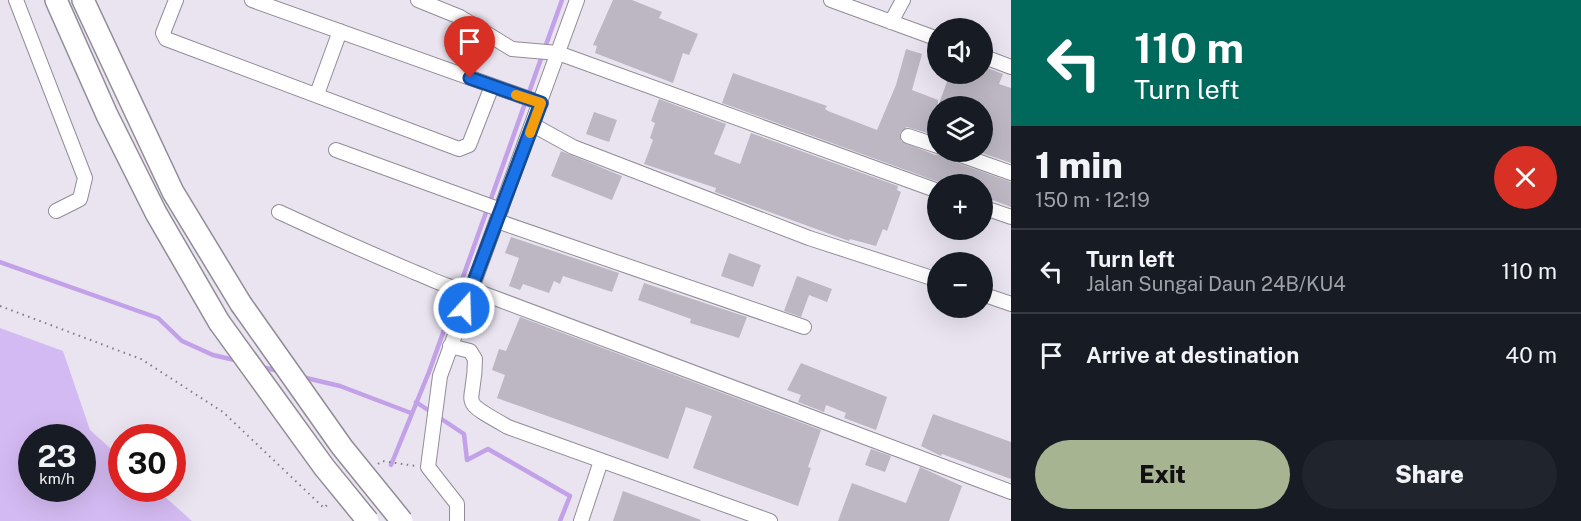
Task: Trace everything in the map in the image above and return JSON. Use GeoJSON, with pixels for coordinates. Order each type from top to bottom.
{"type":"FeatureCollection","features":[{"type":"Feature","properties":{"kind":"highway"},"geometry":{"type":"LineString","coordinates":[[56,0],[107,114],[152,203],[219,322],[324,467],[368,521]]}},
{"type":"Feature","properties":{"kind":"highway"},"geometry":{"type":"LineString","coordinates":[[83,0],[173,192],[241,304],[342,447],[402,521]]}},
{"type":"Feature","properties":{"kind":"street"},"geometry":{"type":"LineString","coordinates":[[16,0],[85,178],[80,199],[56,211]]}},
{"type":"Feature","properties":{"kind":"street"},"geometry":{"type":"LineString","coordinates":[[176,0],[164,33],[166,39],[459,149],[469,145],[492,86]]}},
{"type":"Feature","properties":{"kind":"street"},"geometry":{"type":"LineString","coordinates":[[252,0],[537,102]]}},
{"type":"Feature","properties":{"kind":"street"},"geometry":{"type":"LineString","coordinates":[[418,0],[460,17],[512,49],[553,53],[927,187]]}},
{"type":"Feature","properties":{"kind":"street"},"geometry":{"type":"LineString","coordinates":[[457,521],[457,504],[428,468],[430,436],[440,375],[466,290],[533,125],[537,102],[553,53],[577,0]]}},
{"type":"Feature","properties":{"kind":"street"},"geometry":{"type":"LineString","coordinates":[[831,0],[927,35]]}},
{"type":"Feature","properties":{"kind":"street"},"geometry":{"type":"LineString","coordinates":[[891,22],[903,0]]}},
{"type":"Feature","properties":{"kind":"street"},"geometry":{"type":"LineString","coordinates":[[317,94],[340,31]]}},
{"type":"Feature","properties":{"kind":"street"},"geometry":{"type":"LineString","coordinates":[[993,60],[1011,67]]}},
{"type":"Feature","properties":{"kind":"street"},"geometry":{"type":"LineString","coordinates":[[533,125],[573,147],[787,230],[927,276]]}},
{"type":"Feature","properties":{"kind":"street"},"geometry":{"type":"LineString","coordinates":[[908,136],[927,142]]}},
{"type":"Feature","properties":{"kind":"street"},"geometry":{"type":"LineString","coordinates":[[336,150],[474,199],[497,212],[804,327]]}},
{"type":"Feature","properties":{"kind":"street"},"geometry":{"type":"LineString","coordinates":[[980,162],[1011,173]]}},
{"type":"Feature","properties":{"kind":"street"},"geometry":{"type":"LineString","coordinates":[[993,211],[1011,218]]}},
{"type":"Feature","properties":{"kind":"street"},"geometry":{"type":"LineString","coordinates":[[279,212],[348,245],[441,282],[1011,492]]}},
{"type":"Feature","properties":{"kind":"street"},"geometry":{"type":"LineString","coordinates":[[993,298],[1011,304]]}},
{"type":"Feature","properties":{"kind":"street"},"geometry":{"type":"LineString","coordinates":[[450,346],[470,351],[475,359],[470,399],[474,408],[508,427],[770,521]]}},
{"type":"Feature","properties":{"kind":"street"},"geometry":{"type":"LineString","coordinates":[[581,521],[601,461]]}},
{"type":"Feature","properties":{"kind":"path"},"geometry":{"type":"LineString","coordinates":[[0,306],[141,359],[223,412],[324,508],[332,501]]}},
{"type":"Feature","properties":{"kind":"path"},"geometry":{"type":"LineString","coordinates":[[374,467],[382,461],[405,465]]}},
{"type":"Feature","properties":{"kind":"shaded area"},"geometry":{"type":"Polygon","coordinates":[[[0,328],[63,351],[88,424],[18,424],[18,502],[96,502],[96,435],[108,446],[108,502],[171,502],[192,521],[0,521],[0,328]]]}},
{"type":"Feature","properties":{"kind":"building"},"geometry":{"type":"Polygon","coordinates":[[[613,0],[632,0],[662,12],[659,18],[698,34],[689,55],[683,53],[673,83],[595,53],[597,46],[593,45],[613,0]]]}},
{"type":"Feature","properties":{"kind":"building"},"geometry":{"type":"Polygon","coordinates":[[[906,49],[922,54],[912,90],[928,96],[927,133],[907,127],[900,133],[901,141],[927,152],[927,162],[955,162],[988,174],[927,174],[927,178],[722,103],[733,73],[827,106],[825,109],[828,111],[877,130],[896,85],[906,49]]]}},
{"type":"Feature","properties":{"kind":"building"},"geometry":{"type":"Polygon","coordinates":[[[993,70],[1003,74],[999,84],[1011,88],[1011,163],[993,157],[993,96],[942,96],[946,84],[993,84],[993,70]]]}},
{"type":"Feature","properties":{"kind":"building"},"geometry":{"type":"Polygon","coordinates":[[[659,99],[726,124],[714,154],[740,164],[751,133],[898,186],[897,190],[901,192],[887,231],[883,229],[876,246],[850,239],[849,241],[715,192],[716,188],[644,164],[653,140],[650,138],[655,123],[651,121],[659,99]]]}},
{"type":"Feature","properties":{"kind":"building"},"geometry":{"type":"Polygon","coordinates":[[[594,112],[617,120],[609,142],[586,134],[594,112]]]}},
{"type":"Feature","properties":{"kind":"building"},"geometry":{"type":"Polygon","coordinates":[[[561,151],[622,176],[612,200],[551,176],[561,151]]]}},
{"type":"Feature","properties":{"kind":"building"},"geometry":{"type":"Polygon","coordinates":[[[993,176],[1011,182],[1011,207],[993,200],[993,176]]]}},
{"type":"Feature","properties":{"kind":"building"},"geometry":{"type":"Polygon","coordinates":[[[511,237],[619,273],[612,292],[563,276],[560,284],[554,281],[549,293],[523,284],[520,290],[509,286],[519,258],[505,253],[511,237]]]}},
{"type":"Feature","properties":{"kind":"building"},"geometry":{"type":"Polygon","coordinates":[[[729,253],[761,265],[753,287],[721,276],[729,253]]]}},
{"type":"Feature","properties":{"kind":"building"},"geometry":{"type":"Polygon","coordinates":[[[797,276],[832,289],[827,302],[809,295],[801,317],[784,311],[797,276]]]}},
{"type":"Feature","properties":{"kind":"building"},"geometry":{"type":"Polygon","coordinates":[[[644,283],[747,317],[739,338],[690,323],[691,319],[638,300],[644,283]]]}},
{"type":"Feature","properties":{"kind":"building"},"geometry":{"type":"Polygon","coordinates":[[[520,317],[821,430],[798,506],[693,468],[712,416],[686,407],[668,459],[497,398],[505,375],[492,370],[499,349],[506,351],[520,317]]]}},
{"type":"Feature","properties":{"kind":"building"},"geometry":{"type":"Polygon","coordinates":[[[801,363],[887,397],[876,430],[844,418],[846,413],[826,405],[824,412],[798,402],[801,395],[787,390],[801,363]]]}},
{"type":"Feature","properties":{"kind":"building"},"geometry":{"type":"Polygon","coordinates":[[[933,414],[1011,442],[1011,479],[942,454],[941,456],[921,446],[933,414]]]}},
{"type":"Feature","properties":{"kind":"building"},"geometry":{"type":"Polygon","coordinates":[[[871,449],[891,456],[885,472],[865,465],[871,449]]]}},
{"type":"Feature","properties":{"kind":"building"},"geometry":{"type":"Polygon","coordinates":[[[920,467],[962,486],[949,521],[838,521],[852,483],[906,503],[920,467]]]}},
{"type":"Feature","properties":{"kind":"building"},"geometry":{"type":"Polygon","coordinates":[[[623,491],[701,520],[613,521],[623,491]]]}},
{"type":"Feature","properties":{"kind":"waterway"},"geometry":{"type":"LineString","coordinates":[[391,465],[429,372],[562,0]]}},
{"type":"Feature","properties":{"kind":"waterway"},"geometry":{"type":"LineString","coordinates":[[0,262],[158,318],[182,341],[213,355],[239,361]]}},
{"type":"Feature","properties":{"kind":"waterway"},"geometry":{"type":"LineString","coordinates":[[261,367],[279,371]]}},
{"type":"Feature","properties":{"kind":"waterway"},"geometry":{"type":"LineString","coordinates":[[302,377],[340,386],[411,413]]}},
{"type":"Feature","properties":{"kind":"waterway"},"geometry":{"type":"LineString","coordinates":[[416,402],[464,434],[467,460],[488,449],[570,496],[560,521]]}},
{"type":"Feature","properties":{"kind":"slow traffic"},"geometry":{"type":"LineString","coordinates":[[516,95],[541,103],[530,133]]}},
{"type":"Feature","properties":{"kind":"route"},"geometry":{"type":"LineString","coordinates":[[464,308],[541,103],[470,78]]}}]}
